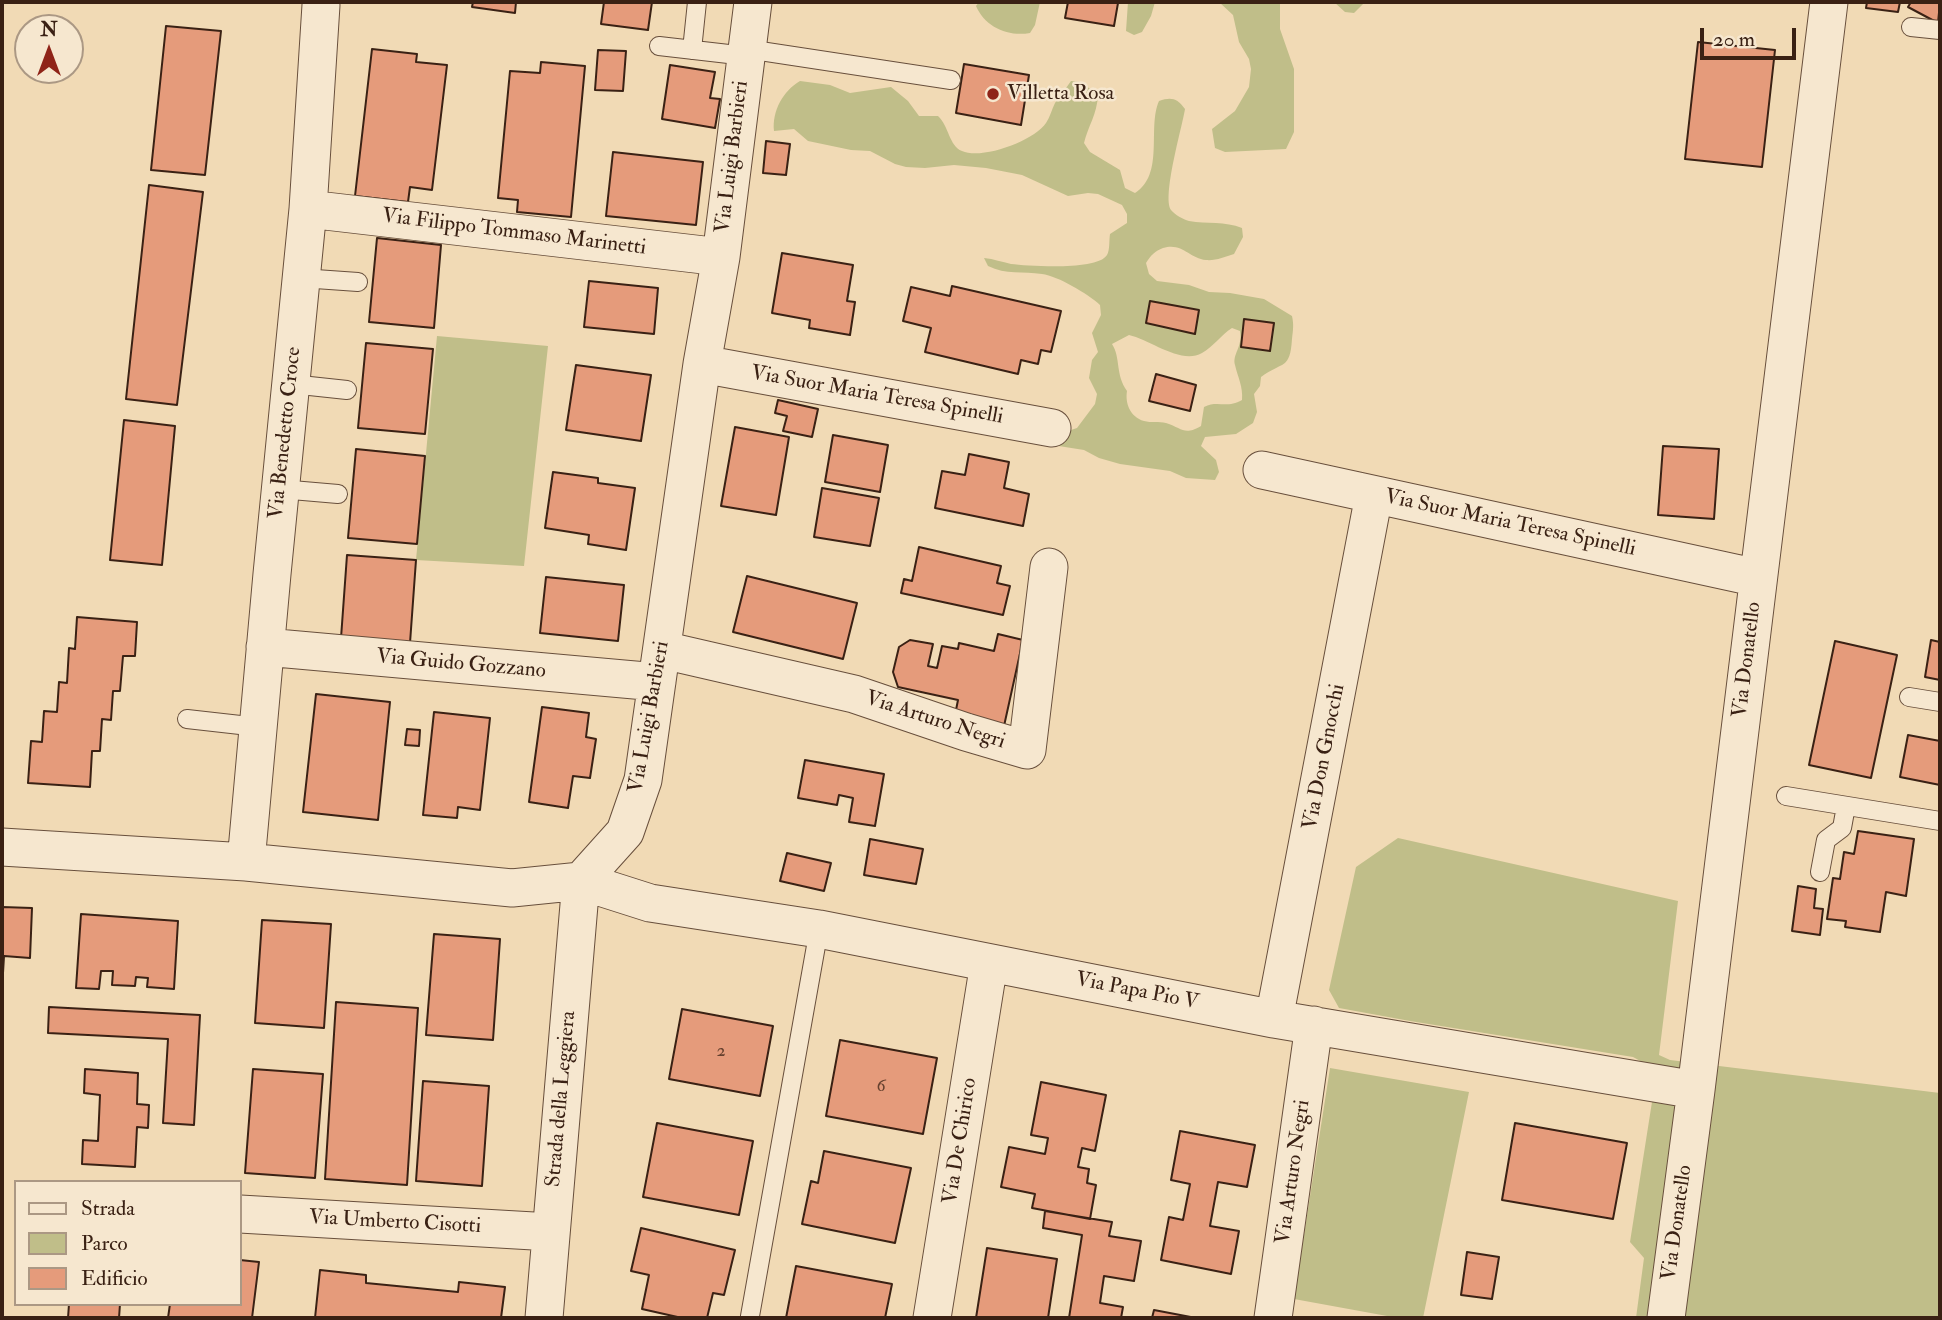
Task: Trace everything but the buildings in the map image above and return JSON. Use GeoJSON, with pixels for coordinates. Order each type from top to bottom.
{"type":"FeatureCollection","features":[{"type":"Feature","properties":{"kind":"street","name":"Via Luigi Barbieri"},"geometry":{"type":"LineString","coordinates":[[581,881],[625,832],[643,780],[702,364],[720,257],[753,2]]}},
{"type":"Feature","properties":{"kind":"street","name":"Via Donatello"},"geometry":{"type":"LineString","coordinates":[[1666,1318],[1829,2]]}},
{"type":"Feature","properties":{"kind":"street","name":"Via Benedetto Croce"},"geometry":{"type":"LineString","coordinates":[[246,862],[308,209],[321,5]]}},
{"type":"Feature","properties":{"kind":"street","name":"Via Filippo Tommaso Marinetti"},"geometry":{"type":"LineString","coordinates":[[308,209],[720,257]]}},
{"type":"Feature","properties":{"kind":"street","name":"Via Suor Maria Teresa Spinelli"},"geometry":{"type":"LineString","coordinates":[[702,364],[1052,429]]}},
{"type":"Feature","properties":{"kind":"street","name":"Via Suor Maria Teresa Spinelli"},"geometry":{"type":"LineString","coordinates":[[1262,470],[1758,578]]}},
{"type":"Feature","properties":{"kind":"street","name":"Via Don Gnocchi"},"geometry":{"type":"LineString","coordinates":[[1274,1019],[1374,495]]}},
{"type":"Feature","properties":{"kind":"street","name":"Via Arturo Negri"},"geometry":{"type":"LineString","coordinates":[[660,666],[854,694],[1027,750],[1049,567]]}},
{"type":"Feature","properties":{"kind":"street","name":"Via Guido Gozzano"},"geometry":{"type":"LineString","coordinates":[[265,647],[660,666]]}},
{"type":"Feature","properties":{"kind":"street"},"geometry":{"type":"LineString","coordinates":[[2,847],[246,862],[512,888],[581,881]]}},
{"type":"Feature","properties":{"kind":"street","name":"Via Papa Pio V"},"geometry":{"type":"LineString","coordinates":[[581,881],[650,903],[819,929],[1274,1019],[1696,1090]]}},
{"type":"Feature","properties":{"kind":"street","name":"Strada della Leggiera"},"geometry":{"type":"LineString","coordinates":[[544,1318],[581,881]]}},
{"type":"Feature","properties":{"kind":"street","name":"Via De Chirico"},"geometry":{"type":"LineString","coordinates":[[932,1318],[989,963]]}},
{"type":"Feature","properties":{"kind":"street","name":"Via Arturo Negri"},"geometry":{"type":"LineString","coordinates":[[1273,1318],[1314,1025]]}},
{"type":"Feature","properties":{"kind":"street","name":"Via Umberto Cisotti"},"geometry":{"type":"LineString","coordinates":[[242,1214],[551,1232]]}},
{"type":"Feature","properties":{"kind":"lane"},"geometry":{"type":"LineString","coordinates":[[692,50],[697,2]]}},
{"type":"Feature","properties":{"kind":"lane"},"geometry":{"type":"LineString","coordinates":[[1911,27],[1940,30]]}},
{"type":"Feature","properties":{"kind":"lane"},"geometry":{"type":"LineString","coordinates":[[659,46],[746,53],[951,80]]}},
{"type":"Feature","properties":{"kind":"lane"},"geometry":{"type":"LineString","coordinates":[[301,278],[358,282]]}},
{"type":"Feature","properties":{"kind":"lane"},"geometry":{"type":"LineString","coordinates":[[290,384],[347,390]]}},
{"type":"Feature","properties":{"kind":"lane"},"geometry":{"type":"LineString","coordinates":[[280,489],[338,494]]}},
{"type":"Feature","properties":{"kind":"lane"},"geometry":{"type":"LineString","coordinates":[[1909,697],[1940,702]]}},
{"type":"Feature","properties":{"kind":"lane"},"geometry":{"type":"LineString","coordinates":[[187,719],[258,727]]}},
{"type":"Feature","properties":{"kind":"lane"},"geometry":{"type":"LineString","coordinates":[[1786,796],[1940,821]]}},
{"type":"Feature","properties":{"kind":"lane"},"geometry":{"type":"LineString","coordinates":[[1821,872],[1826,840],[1842,828],[1846,806]]}},
{"type":"Feature","properties":{"kind":"lane"},"geometry":{"type":"LineString","coordinates":[[750,1316],[819,929]]}},
{"type":"Feature","properties":{"kind":"green space"},"geometry":{"type":"Polygon","coordinates":[[[979,2],[1040,2],[1035,25],[1030,33],[1022,34],[1006,32],[991,25],[976,6],[979,2]]]}},
{"type":"Feature","properties":{"kind":"green space"},"geometry":{"type":"Polygon","coordinates":[[[1128,2],[1155,2],[1142,32],[1134,35],[1126,31],[1128,2]]]}},
{"type":"Feature","properties":{"kind":"green space"},"geometry":{"type":"Polygon","coordinates":[[[1219,2],[1280,2],[1280,29],[1294,69],[1294,132],[1286,149],[1225,152],[1215,148],[1212,129],[1235,111],[1249,87],[1251,69],[1249,59],[1239,42],[1233,15],[1219,2]]]}},
{"type":"Feature","properties":{"kind":"green space"},"geometry":{"type":"Polygon","coordinates":[[[1334,2],[1365,2],[1354,13],[1345,12],[1334,2]]]}},
{"type":"Feature","properties":{"kind":"green space"},"geometry":{"type":"Polygon","coordinates":[[[800,81],[830,85],[850,93],[891,87],[908,101],[919,116],[938,116],[954,145],[962,151],[982,153],[1007,147],[1040,130],[1071,81],[1081,82],[1098,95],[1084,143],[1090,152],[1120,170],[1125,188],[1135,193],[1144,185],[1153,163],[1154,124],[1159,101],[1170,99],[1179,103],[1185,109],[1169,191],[1171,210],[1189,221],[1242,228],[1243,237],[1234,254],[1213,260],[1200,259],[1175,247],[1163,248],[1153,254],[1146,263],[1149,274],[1157,281],[1189,285],[1209,292],[1264,299],[1292,316],[1293,322],[1291,349],[1287,360],[1261,377],[1260,386],[1254,394],[1257,412],[1253,423],[1236,434],[1205,437],[1201,446],[1216,460],[1219,472],[1215,480],[1186,478],[1170,471],[1120,464],[1084,450],[1046,444],[1077,428],[1095,404],[1097,394],[1089,378],[1092,360],[1098,352],[1092,333],[1101,315],[1100,305],[1056,278],[995,269],[988,266],[984,258],[1011,264],[1047,266],[1077,265],[1101,260],[1108,253],[1110,234],[1127,223],[1127,214],[1122,205],[1098,194],[1068,196],[1022,175],[954,165],[906,167],[870,151],[808,141],[794,129],[774,131],[777,109],[800,81]],[[1232,328],[1202,353],[1194,356],[1175,354],[1129,335],[1112,344],[1132,413],[1144,421],[1163,422],[1183,430],[1191,430],[1201,426],[1204,407],[1242,400],[1234,361],[1240,342],[1240,331],[1232,328]]]}},
{"type":"Feature","properties":{"kind":"green space"},"geometry":{"type":"Polygon","coordinates":[[[437,336],[548,346],[524,566],[416,560],[437,336]]]}},
{"type":"Feature","properties":{"kind":"green space"},"geometry":{"type":"Polygon","coordinates":[[[1398,838],[1678,901],[1659,1055],[1670,1060],[1940,1093],[1940,1318],[1636,1318],[1644,1258],[1630,1242],[1657,1070],[1633,1057],[1339,1008],[1329,990],[1356,867],[1398,838]]]}},
{"type":"Feature","properties":{"kind":"green space"},"geometry":{"type":"Polygon","coordinates":[[[1330,1068],[1469,1092],[1423,1318],[1398,1318],[1294,1299],[1330,1068]]]}},
{"type":"Feature","properties":{"kind":"place","name":"Villetta Rosa"},"geometry":{"type":"Point","coordinates":[993,94]}}]}
